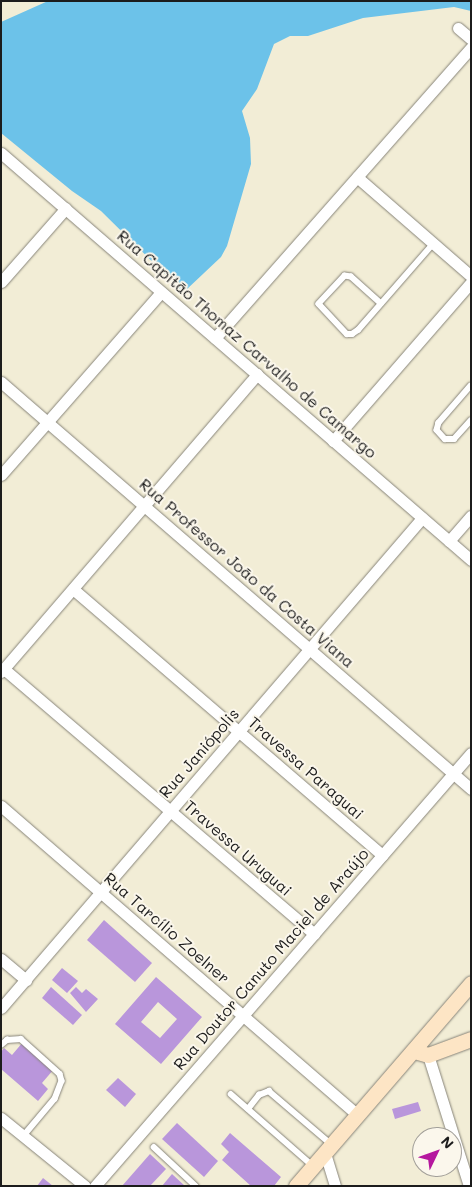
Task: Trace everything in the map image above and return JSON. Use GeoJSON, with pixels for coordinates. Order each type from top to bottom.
{"type":"FeatureCollection","features":[{"type":"Feature","properties":{"kind":"street"},"geometry":{"type":"LineString","coordinates":[[458,28],[471,39]]}},
{"type":"Feature","properties":{"kind":"street"},"geometry":{"type":"LineString","coordinates":[[215,338],[471,48]]}},
{"type":"Feature","properties":{"kind":"street","name":"Rua Capitão Thomaz Carvalho de Camargo"},"geometry":{"type":"LineString","coordinates":[[1,152],[471,560]]}},
{"type":"Feature","properties":{"kind":"street"},"geometry":{"type":"LineString","coordinates":[[356,178],[471,276]]}},
{"type":"Feature","properties":{"kind":"street"},"geometry":{"type":"LineString","coordinates":[[1,282],[66,208]]}},
{"type":"Feature","properties":{"kind":"street"},"geometry":{"type":"LineString","coordinates":[[333,441],[471,282]]}},
{"type":"Feature","properties":{"kind":"street"},"geometry":{"type":"LineString","coordinates":[[1,475],[161,292]]}},
{"type":"Feature","properties":{"kind":"street"},"geometry":{"type":"LineString","coordinates":[[3,670],[257,374]]}},
{"type":"Feature","properties":{"kind":"street","name":"Rua Professor João da Costa Viana"},"geometry":{"type":"LineString","coordinates":[[1,382],[471,789]]}},
{"type":"Feature","properties":{"kind":"street"},"geometry":{"type":"LineString","coordinates":[[449,541],[471,516]]}},
{"type":"Feature","properties":{"kind":"street","name":"Rua Janiópolis"},"geometry":{"type":"LineString","coordinates":[[1,1008],[422,518]]}},
{"type":"Feature","properties":{"kind":"street","name":"Travessa Paraguai"},"geometry":{"type":"LineString","coordinates":[[73,589],[382,855]]}},
{"type":"Feature","properties":{"kind":"street","name":"Travessa Uruguai"},"geometry":{"type":"LineString","coordinates":[[3,670],[314,934]]}},
{"type":"Feature","properties":{"kind":"street","name":"Rua Doutor Canuto Maciel de Araújo"},"geometry":{"type":"LineString","coordinates":[[95,1186],[471,753]]}},
{"type":"Feature","properties":{"kind":"street","name":"Rua Tarcílio Zoelner"},"geometry":{"type":"LineString","coordinates":[[1,806],[358,1114]]}},
{"type":"Feature","properties":{"kind":"street"},"geometry":{"type":"LineString","coordinates":[[1,959],[26,980]]}},
{"type":"Feature","properties":{"kind":"street"},"geometry":{"type":"LineString","coordinates":[[296,1186],[405,1060],[425,1044],[471,983]]}},
{"type":"Feature","properties":{"kind":"street"},"geometry":{"type":"LineString","coordinates":[[425,1044],[471,1039]]}},
{"type":"Feature","properties":{"kind":"street"},"geometry":{"type":"LineString","coordinates":[[425,1044],[469,1184]]}},
{"type":"Feature","properties":{"kind":"street"},"geometry":{"type":"LineString","coordinates":[[1,1118],[85,1186]]}},
{"type":"Feature","properties":{"kind":"street"},"geometry":{"type":"LineString","coordinates":[[328,1149],[335,1186]]}},
{"type":"Feature","properties":{"kind":"lane"},"geometry":{"type":"LineString","coordinates":[[381,304],[351,277],[345,276],[319,304],[347,334],[352,334],[381,304],[433,244]]}},
{"type":"Feature","properties":{"kind":"lane"},"geometry":{"type":"LineString","coordinates":[[471,386],[439,423],[437,430],[446,439],[454,440],[471,420]]}},
{"type":"Feature","properties":{"kind":"lane"},"geometry":{"type":"LineString","coordinates":[[1,1045],[7,1040],[21,1039],[60,1074],[62,1081],[55,1099],[24,1136]]}},
{"type":"Feature","properties":{"kind":"lane"},"geometry":{"type":"LineString","coordinates":[[248,1109],[260,1094],[269,1091],[328,1149]]}},
{"type":"Feature","properties":{"kind":"lane"},"geometry":{"type":"LineString","coordinates":[[231,1094],[313,1166]]}},
{"type":"Feature","properties":{"kind":"lane"},"geometry":{"type":"LineString","coordinates":[[154,1147],[196,1186]]}},
{"type":"Feature","properties":{"kind":"water"},"geometry":{"type":"Polygon","coordinates":[[[48,1],[471,1],[471,11],[454,7],[363,18],[308,36],[290,36],[274,44],[257,89],[242,111],[250,138],[251,164],[227,246],[221,257],[186,290],[180,289],[101,211],[72,191],[1,133],[1,22],[48,1]]]}},
{"type":"Feature","properties":{"kind":"building"},"geometry":{"type":"Polygon","coordinates":[[[104,920],[152,963],[135,982],[87,940],[104,920]]]}},
{"type":"Feature","properties":{"kind":"building"},"geometry":{"type":"Polygon","coordinates":[[[62,968],[78,981],[67,993],[52,980],[62,968]]]}},
{"type":"Feature","properties":{"kind":"building"},"geometry":{"type":"Polygon","coordinates":[[[156,977],[202,1017],[161,1064],[115,1024],[156,977]],[[158,1002],[141,1022],[160,1038],[177,1019],[158,1002]]]}},
{"type":"Feature","properties":{"kind":"building"},"geometry":{"type":"Polygon","coordinates":[[[51,987],[82,1015],[73,1025],[42,998],[51,987]]]}},
{"type":"Feature","properties":{"kind":"building"},"geometry":{"type":"Polygon","coordinates":[[[76,987],[82,993],[86,989],[98,999],[86,1012],[70,993],[76,987]]]}},
{"type":"Feature","properties":{"kind":"building"},"geometry":{"type":"Polygon","coordinates":[[[23,1042],[54,1069],[42,1083],[48,1089],[38,1101],[1,1069],[1,1052],[4,1048],[12,1055],[23,1042]]]}},
{"type":"Feature","properties":{"kind":"building"},"geometry":{"type":"Polygon","coordinates":[[[118,1078],[136,1094],[125,1107],[106,1090],[118,1078]]]}},
{"type":"Feature","properties":{"kind":"building"},"geometry":{"type":"Polygon","coordinates":[[[418,1102],[421,1111],[395,1119],[392,1109],[418,1102]]]}},
{"type":"Feature","properties":{"kind":"building"},"geometry":{"type":"Polygon","coordinates":[[[177,1123],[218,1161],[204,1177],[162,1139],[177,1123]]]}},
{"type":"Feature","properties":{"kind":"building"},"geometry":{"type":"Polygon","coordinates":[[[230,1133],[281,1177],[274,1186],[251,1186],[222,1160],[229,1152],[221,1144],[230,1133]]]}},
{"type":"Feature","properties":{"kind":"building"},"geometry":{"type":"Polygon","coordinates":[[[150,1154],[166,1169],[150,1186],[122,1186],[150,1154]]]}},
{"type":"Feature","properties":{"kind":"building"},"geometry":{"type":"Polygon","coordinates":[[[172,1174],[185,1186],[162,1186],[172,1174]]]}},
{"type":"Feature","properties":{"kind":"building"},"geometry":{"type":"Polygon","coordinates":[[[43,1178],[53,1186],[37,1186],[43,1178]]]}}]}
